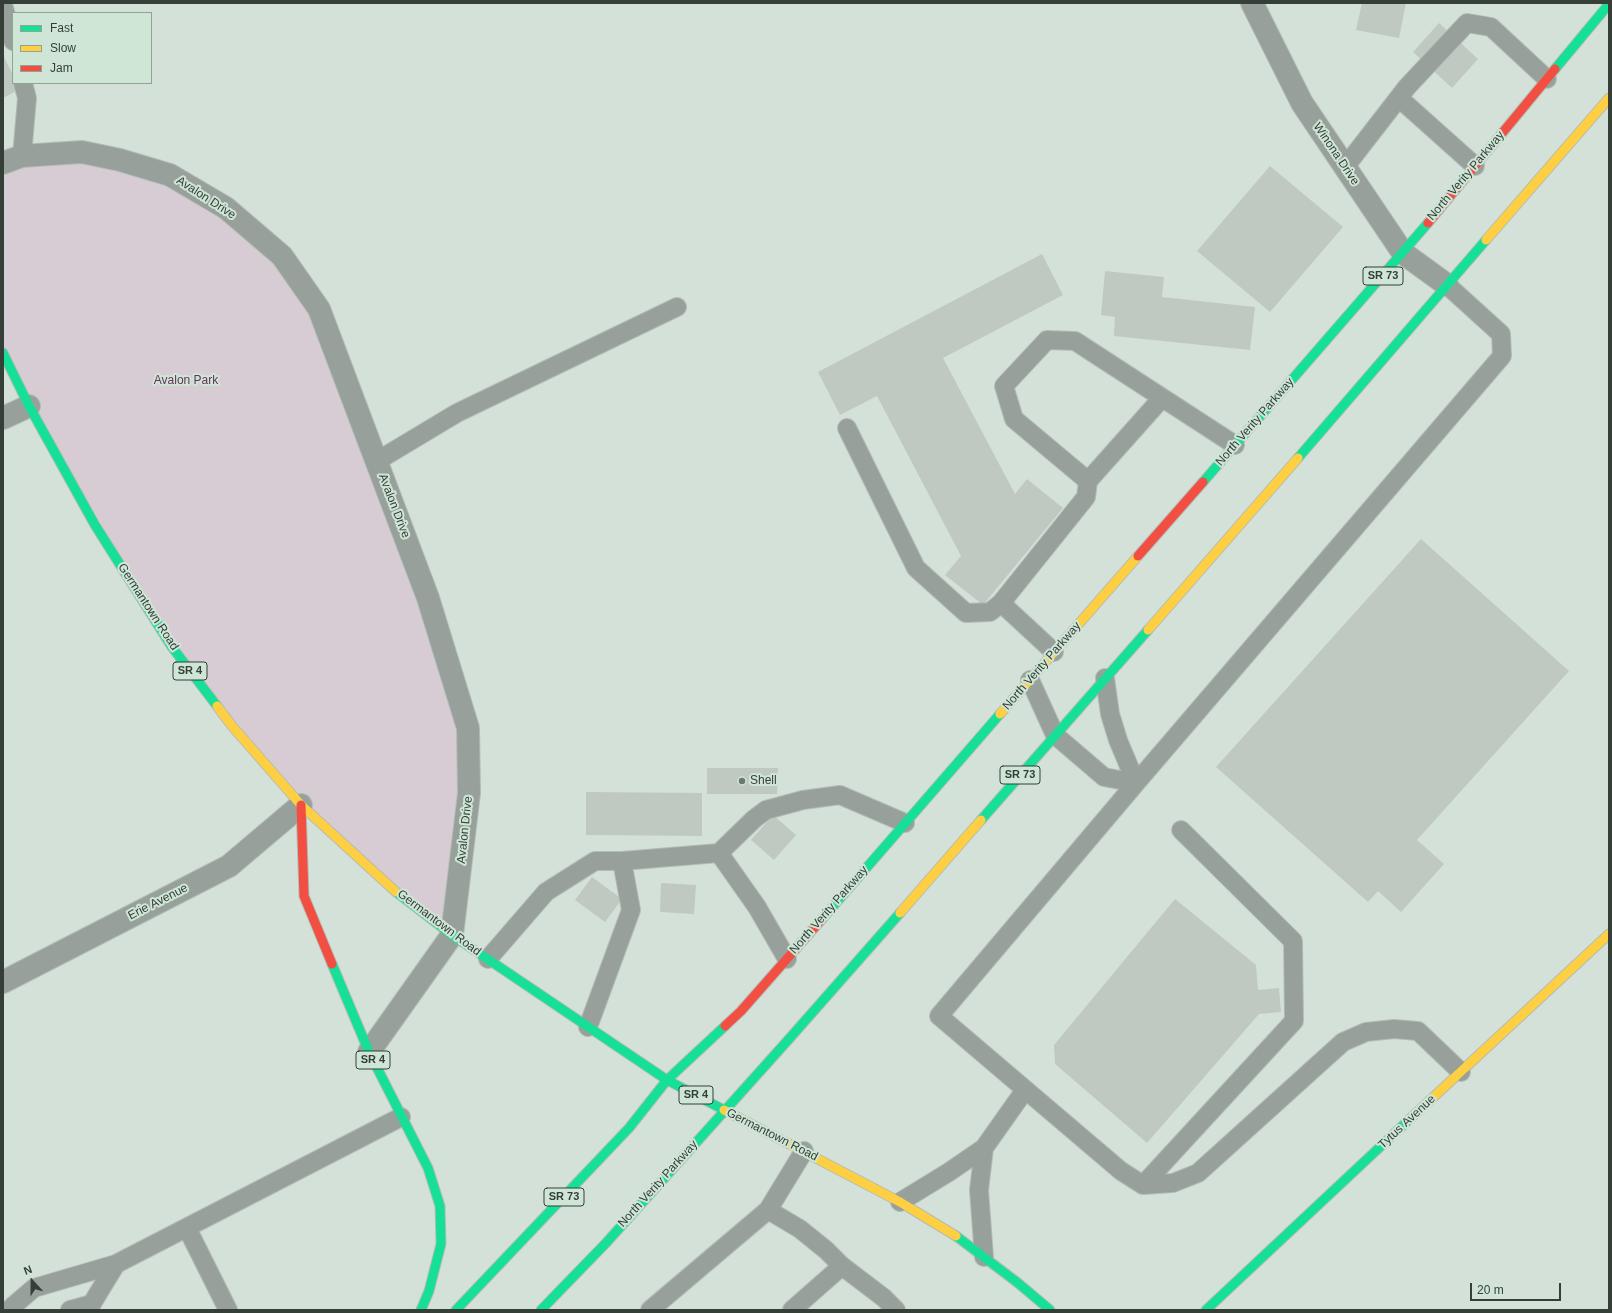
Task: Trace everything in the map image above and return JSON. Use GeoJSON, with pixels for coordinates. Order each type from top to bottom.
{"type":"FeatureCollection","features":[{"type":"Feature","properties":{"kind":"main road","name":"North Verity Parkway"},"geometry":{"type":"LineString","coordinates":[[456,1310],[629,1128],[667,1080],[741,1011],[787,959],[1403,253],[1609,4]]}},
{"type":"Feature","properties":{"kind":"main road","name":"North Verity Parkway"},"geometry":{"type":"LineString","coordinates":[[541,1310],[606,1243],[789,1039],[1054,735],[1255,508],[1609,98]]}},
{"type":"Feature","properties":{"kind":"main road","name":"Germantown Road"},"geometry":{"type":"LineString","coordinates":[[3,353],[29,406],[95,525],[172,647],[232,726],[301,805],[401,896],[452,935],[588,1027],[667,1080],[900,1202],[961,1239],[1018,1282],[1050,1310]]}},
{"type":"Feature","properties":{"kind":"main road","name":"SR 4"},"geometry":{"type":"LineString","coordinates":[[301,805],[304,896],[369,1052],[428,1168],[440,1206],[441,1244],[429,1291],[421,1310]]}},
{"type":"Feature","properties":{"kind":"main road","name":"Tytus Avenue"},"geometry":{"type":"LineString","coordinates":[[1206,1310],[1609,934]]}},
{"type":"Feature","properties":{"kind":"street","name":"Winona Drive"},"geometry":{"type":"LineString","coordinates":[[1252,3],[1302,103],[1403,253],[1447,285]]}},
{"type":"Feature","properties":{"kind":"street","name":"Avalon Drive"},"geometry":{"type":"LineString","coordinates":[[12,160],[82,152],[127,162],[170,175],[226,208],[282,256],[319,309],[428,598],[468,728],[469,793],[452,935],[369,1052]]}},
{"type":"Feature","properties":{"kind":"street"},"geometry":{"type":"LineString","coordinates":[[3,418],[29,406]]}},
{"type":"Feature","properties":{"kind":"street","name":"Erie Avenue"},"geometry":{"type":"LineString","coordinates":[[3,982],[229,866],[301,805]]}},
{"type":"Feature","properties":{"kind":"lane"},"geometry":{"type":"LineString","coordinates":[[3,4],[12,37]]}},
{"type":"Feature","properties":{"kind":"lane"},"geometry":{"type":"LineString","coordinates":[[1345,167],[1407,87],[1467,23],[1491,27],[1547,79]]}},
{"type":"Feature","properties":{"kind":"lane"},"geometry":{"type":"LineString","coordinates":[[12,160],[27,98],[23,84]]}},
{"type":"Feature","properties":{"kind":"lane"},"geometry":{"type":"LineString","coordinates":[[1399,98],[1474,166]]}},
{"type":"Feature","properties":{"kind":"lane"},"geometry":{"type":"LineString","coordinates":[[1447,285],[1501,334],[1502,356],[1136,783],[939,1016],[1121,1171],[1144,1185],[1173,1183],[1198,1173],[1343,1042],[1366,1032],[1394,1029],[1418,1031],[1461,1072]]}},
{"type":"Feature","properties":{"kind":"lane"},"geometry":{"type":"LineString","coordinates":[[377,461],[457,413],[677,307]]}},
{"type":"Feature","properties":{"kind":"lane"},"geometry":{"type":"LineString","coordinates":[[1088,481],[1014,419],[1004,386],[1047,340],[1074,342],[1235,445]]}},
{"type":"Feature","properties":{"kind":"lane"},"geometry":{"type":"LineString","coordinates":[[847,428],[916,568],[966,613],[990,612],[1001,603],[1086,497],[1088,481],[1162,398]]}},
{"type":"Feature","properties":{"kind":"lane"},"geometry":{"type":"LineString","coordinates":[[1001,603],[1054,652]]}},
{"type":"Feature","properties":{"kind":"lane"},"geometry":{"type":"LineString","coordinates":[[1105,678],[1110,714],[1118,740],[1136,783]]}},
{"type":"Feature","properties":{"kind":"lane"},"geometry":{"type":"LineString","coordinates":[[1030,680],[1054,735],[1104,777],[1136,783]]}},
{"type":"Feature","properties":{"kind":"lane"},"geometry":{"type":"LineString","coordinates":[[488,959],[546,892],[595,861],[622,861],[719,853],[754,819],[766,810],[803,800],[840,795],[905,823]]}},
{"type":"Feature","properties":{"kind":"lane"},"geometry":{"type":"LineString","coordinates":[[1144,1185],[1294,1021],[1293,942],[1181,830]]}},
{"type":"Feature","properties":{"kind":"lane"},"geometry":{"type":"LineString","coordinates":[[719,853],[757,907],[787,959]]}},
{"type":"Feature","properties":{"kind":"lane"},"geometry":{"type":"LineString","coordinates":[[588,1027],[631,910],[622,861]]}},
{"type":"Feature","properties":{"kind":"lane"},"geometry":{"type":"LineString","coordinates":[[900,1202],[949,1172],[984,1148],[1025,1090]]}},
{"type":"Feature","properties":{"kind":"lane"},"geometry":{"type":"LineString","coordinates":[[10,1310],[34,1288],[116,1264],[402,1117]]}},
{"type":"Feature","properties":{"kind":"lane"},"geometry":{"type":"LineString","coordinates":[[984,1148],[978,1190],[984,1257]]}},
{"type":"Feature","properties":{"kind":"lane"},"geometry":{"type":"LineString","coordinates":[[650,1310],[768,1210],[804,1151]]}},
{"type":"Feature","properties":{"kind":"lane"},"geometry":{"type":"LineString","coordinates":[[768,1210],[800,1229],[896,1310]]}},
{"type":"Feature","properties":{"kind":"lane"},"geometry":{"type":"LineString","coordinates":[[187,1228],[228,1310]]}},
{"type":"Feature","properties":{"kind":"lane"},"geometry":{"type":"LineString","coordinates":[[70,1310],[90,1307],[116,1264]]}},
{"type":"Feature","properties":{"kind":"lane"},"geometry":{"type":"LineString","coordinates":[[792,1310],[842,1266]]}},
{"type":"Feature","properties":{"kind":"green space","name":"Avalon Park"},"geometry":{"type":"Polygon","coordinates":[[[82,152],[226,208],[319,309],[468,728],[452,935],[301,805],[172,647],[3,353],[3,163],[82,152]]]}},
{"type":"Feature","properties":{"kind":"building"},"geometry":{"type":"Polygon","coordinates":[[[1362,3],[1406,3],[1399,38],[1356,30],[1362,3]]]}},
{"type":"Feature","properties":{"kind":"building"},"geometry":{"type":"Polygon","coordinates":[[[1439,23],[1478,59],[1452,88],[1413,52],[1439,23]]]}},
{"type":"Feature","properties":{"kind":"building"},"geometry":{"type":"Polygon","coordinates":[[[3,55],[12,73],[12,84],[18,84],[20,89],[3,98],[3,55]]]}},
{"type":"Feature","properties":{"kind":"building"},"geometry":{"type":"Polygon","coordinates":[[[1270,166],[1343,227],[1270,312],[1197,251],[1270,166]]]}},
{"type":"Feature","properties":{"kind":"building"},"geometry":{"type":"Polygon","coordinates":[[[1042,254],[1063,295],[943,358],[1015,494],[1027,479],[1063,508],[983,605],[945,575],[961,556],[877,396],[840,415],[818,372],[1042,254]]]}},
{"type":"Feature","properties":{"kind":"building"},"geometry":{"type":"Polygon","coordinates":[[[1105,271],[1164,277],[1162,297],[1255,307],[1250,350],[1114,336],[1115,317],[1101,315],[1105,271]]]}},
{"type":"Feature","properties":{"kind":"building"},"geometry":{"type":"Polygon","coordinates":[[[1421,539],[1569,671],[1417,840],[1444,864],[1401,912],[1378,891],[1368,902],[1216,767],[1421,539]]]}},
{"type":"Feature","properties":{"kind":"building","name":"Shell"},"geometry":{"type":"Polygon","coordinates":[[[707,768],[778,768],[777,794],[707,794],[707,768]]]}},
{"type":"Feature","properties":{"kind":"building"},"geometry":{"type":"Polygon","coordinates":[[[586,792],[702,793],[702,836],[586,835],[586,792]]]}},
{"type":"Feature","properties":{"kind":"building"},"geometry":{"type":"Polygon","coordinates":[[[773,815],[796,835],[774,860],[751,840],[773,815]]]}},
{"type":"Feature","properties":{"kind":"building"},"geometry":{"type":"Polygon","coordinates":[[[592,877],[622,899],[605,922],[575,900],[592,877]]]}},
{"type":"Feature","properties":{"kind":"building"},"geometry":{"type":"Polygon","coordinates":[[[661,883],[696,885],[694,914],[660,912],[661,883]]]}},
{"type":"Feature","properties":{"kind":"building"},"geometry":{"type":"Polygon","coordinates":[[[1175,899],[1256,965],[1258,990],[1279,988],[1281,1012],[1259,1014],[1147,1143],[1055,1064],[1054,1045],[1175,899]]]}},
{"type":"Feature","properties":{"kind":"traffic: fast"},"geometry":{"type":"LineString","coordinates":[[1555,69],[1609,4]]}},
{"type":"Feature","properties":{"kind":"traffic: fast"},"geometry":{"type":"LineString","coordinates":[[1203,482],[1428,223]]}},
{"type":"Feature","properties":{"kind":"traffic: fast"},"geometry":{"type":"LineString","coordinates":[[1298,458],[1486,240]]}},
{"type":"Feature","properties":{"kind":"traffic: fast"},"geometry":{"type":"LineString","coordinates":[[3,353],[29,406],[95,525],[172,647],[217,706]]}},
{"type":"Feature","properties":{"kind":"traffic: fast"},"geometry":{"type":"LineString","coordinates":[[981,820],[1148,630]]}},
{"type":"Feature","properties":{"kind":"traffic: fast"},"geometry":{"type":"LineString","coordinates":[[822,919],[1000,714]]}},
{"type":"Feature","properties":{"kind":"traffic: fast"},"geometry":{"type":"LineString","coordinates":[[396,892],[452,935],[667,1080],[724,1110]]}},
{"type":"Feature","properties":{"kind":"traffic: fast"},"geometry":{"type":"LineString","coordinates":[[541,1310],[606,1243],[900,913]]}},
{"type":"Feature","properties":{"kind":"traffic: fast"},"geometry":{"type":"LineString","coordinates":[[332,964],[369,1052],[428,1168],[440,1206],[441,1244],[429,1291],[421,1310]]}},
{"type":"Feature","properties":{"kind":"traffic: fast"},"geometry":{"type":"LineString","coordinates":[[456,1310],[629,1128],[667,1080],[725,1026]]}},
{"type":"Feature","properties":{"kind":"traffic: fast"},"geometry":{"type":"LineString","coordinates":[[1206,1310],[1412,1117]]}},
{"type":"Feature","properties":{"kind":"traffic: fast"},"geometry":{"type":"LineString","coordinates":[[956,1236],[1018,1283],[1050,1310]]}},
{"type":"Feature","properties":{"kind":"traffic: slow"},"geometry":{"type":"LineString","coordinates":[[1486,240],[1609,98]]}},
{"type":"Feature","properties":{"kind":"traffic: slow"},"geometry":{"type":"LineString","coordinates":[[1148,630],[1298,458]]}},
{"type":"Feature","properties":{"kind":"traffic: slow"},"geometry":{"type":"LineString","coordinates":[[1000,714],[1138,556]]}},
{"type":"Feature","properties":{"kind":"traffic: slow"},"geometry":{"type":"LineString","coordinates":[[217,706],[232,726],[301,805],[396,892]]}},
{"type":"Feature","properties":{"kind":"traffic: slow"},"geometry":{"type":"LineString","coordinates":[[900,913],[981,820]]}},
{"type":"Feature","properties":{"kind":"traffic: slow"},"geometry":{"type":"LineString","coordinates":[[1412,1117],[1609,934]]}},
{"type":"Feature","properties":{"kind":"traffic: slow"},"geometry":{"type":"LineString","coordinates":[[724,1110],[900,1202],[956,1236]]}},
{"type":"Feature","properties":{"kind":"traffic: jam"},"geometry":{"type":"LineString","coordinates":[[1428,223],[1555,69]]}},
{"type":"Feature","properties":{"kind":"traffic: jam"},"geometry":{"type":"LineString","coordinates":[[1138,556],[1203,482]]}},
{"type":"Feature","properties":{"kind":"traffic: jam"},"geometry":{"type":"LineString","coordinates":[[301,805],[304,896],[332,964]]}},
{"type":"Feature","properties":{"kind":"traffic: jam"},"geometry":{"type":"LineString","coordinates":[[725,1026],[741,1011],[822,919]]}},
{"type":"Feature","properties":{"kind":"place","name":"Shell"},"geometry":{"type":"Point","coordinates":[742,781]}}]}
